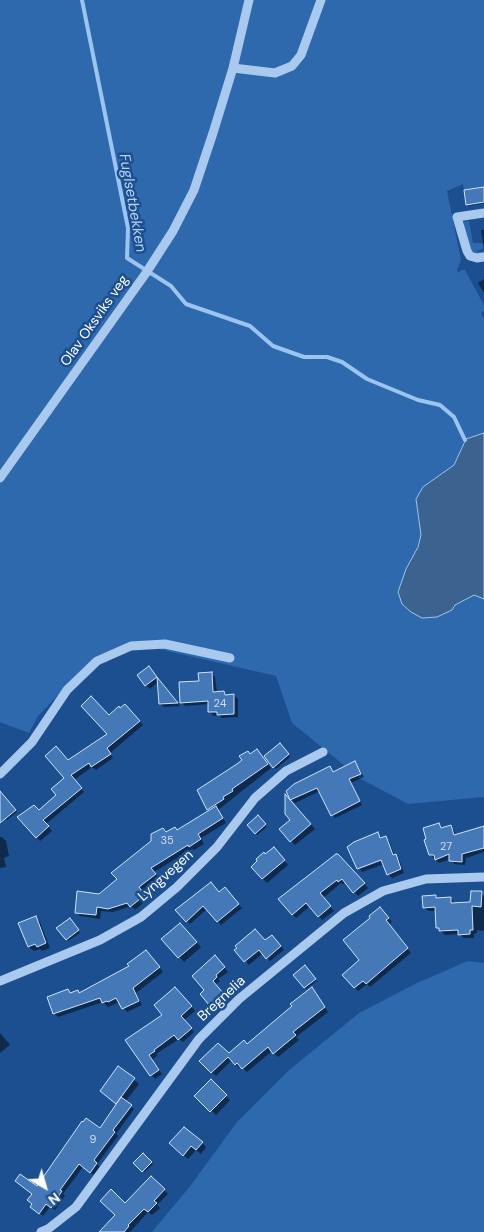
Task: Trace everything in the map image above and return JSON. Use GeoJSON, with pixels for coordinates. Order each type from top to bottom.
{"type":"FeatureCollection","features":[{"type":"Feature","properties":{"kind":"street","name":"Olav Oksviks veg"},"geometry":{"type":"LineString","coordinates":[[0,478],[146,273],[173,231],[194,190],[213,133],[233,68],[249,0]]}},
{"type":"Feature","properties":{"kind":"street"},"geometry":{"type":"LineString","coordinates":[[233,68],[275,73],[292,66],[301,55],[321,0]]}},
{"type":"Feature","properties":{"kind":"street"},"geometry":{"type":"LineString","coordinates":[[484,213],[457,217],[460,233],[470,256],[484,257]]}},
{"type":"Feature","properties":{"kind":"street"},"geometry":{"type":"LineString","coordinates":[[0,774],[32,742],[66,690],[97,661],[131,646],[165,644],[230,658]]}},
{"type":"Feature","properties":{"kind":"street","name":"Lyngvegen"},"geometry":{"type":"LineString","coordinates":[[0,981],[100,940],[141,916],[177,887],[217,847],[255,798],[286,771],[323,752]]}},
{"type":"Feature","properties":{"kind":"street","name":"Bregnelia"},"geometry":{"type":"LineString","coordinates":[[41,1232],[48,1229],[76,1207],[199,1039],[239,999],[344,913],[383,891],[426,878],[484,877]]}},
{"type":"Feature","properties":{"kind":"shaded area"},"geometry":{"type":"Polygon","coordinates":[[[0,0],[484,0],[484,187],[464,190],[463,184],[447,191],[461,260],[457,270],[459,273],[461,270],[465,270],[484,305],[484,311],[481,313],[484,319],[484,433],[466,439],[454,465],[423,487],[416,499],[421,535],[418,547],[406,569],[484,569],[484,797],[408,804],[361,779],[292,723],[276,676],[137,644],[87,665],[38,716],[29,733],[0,722],[0,0]]]}},
{"type":"Feature","properties":{"kind":"shaded area"},"geometry":{"type":"Polygon","coordinates":[[[469,221],[473,243],[483,243],[483,249],[476,251],[484,252],[484,254],[477,255],[469,248],[464,222],[469,221]]]}},
{"type":"Feature","properties":{"kind":"shaded area"},"geometry":{"type":"Polygon","coordinates":[[[484,433],[484,599],[474,595],[455,605],[452,610],[437,617],[422,618],[402,604],[398,592],[406,569],[418,547],[421,535],[416,499],[423,487],[454,465],[466,439],[484,433]]]}},
{"type":"Feature","properties":{"kind":"shaded area"},"geometry":{"type":"Polygon","coordinates":[[[468,961],[484,963],[484,1232],[152,1232],[191,1185],[237,1122],[288,1071],[359,1013],[417,983],[468,961]]]}},
{"type":"Feature","properties":{"kind":"building"},"geometry":{"type":"Polygon","coordinates":[[[484,187],[484,202],[466,205],[464,190],[484,187]]]}},
{"type":"Feature","properties":{"kind":"building"},"geometry":{"type":"Polygon","coordinates":[[[149,666],[157,677],[145,686],[137,675],[149,666]]]}},
{"type":"Feature","properties":{"kind":"building"},"geometry":{"type":"Polygon","coordinates":[[[212,672],[213,692],[224,691],[225,695],[234,694],[234,714],[217,715],[217,712],[208,712],[208,701],[180,703],[179,682],[199,681],[198,673],[212,672]]]}},
{"type":"Feature","properties":{"kind":"building"},"geometry":{"type":"Polygon","coordinates":[[[157,677],[178,703],[159,704],[157,677]]]}},
{"type":"Feature","properties":{"kind":"building"},"geometry":{"type":"Polygon","coordinates":[[[91,696],[109,715],[119,706],[120,708],[125,704],[140,721],[107,748],[111,754],[91,767],[89,763],[71,775],[82,788],[43,820],[49,826],[36,838],[17,817],[34,805],[39,810],[56,795],[51,789],[64,778],[45,756],[56,746],[68,760],[107,734],[81,706],[91,696]]]}},
{"type":"Feature","properties":{"kind":"building"},"geometry":{"type":"Polygon","coordinates":[[[280,743],[289,754],[273,768],[264,756],[280,743]]]}},
{"type":"Feature","properties":{"kind":"building"},"geometry":{"type":"Polygon","coordinates":[[[257,749],[268,764],[232,789],[233,791],[223,797],[224,799],[207,810],[197,790],[242,760],[239,756],[248,751],[250,754],[257,749]]]}},
{"type":"Feature","properties":{"kind":"building"},"geometry":{"type":"Polygon","coordinates":[[[355,761],[361,774],[349,779],[360,801],[331,816],[317,788],[290,800],[286,791],[294,784],[330,766],[333,772],[355,761]]]}},
{"type":"Feature","properties":{"kind":"building"},"geometry":{"type":"Polygon","coordinates":[[[0,791],[16,810],[0,823],[0,791]]]}},
{"type":"Feature","properties":{"kind":"building"},"geometry":{"type":"Polygon","coordinates":[[[285,794],[311,824],[290,842],[279,829],[290,820],[285,814],[285,794]]]}},
{"type":"Feature","properties":{"kind":"building"},"geometry":{"type":"Polygon","coordinates":[[[216,806],[223,818],[198,834],[201,839],[151,868],[156,874],[139,887],[145,895],[130,907],[127,903],[108,909],[97,907],[96,915],[75,913],[77,891],[99,894],[117,879],[111,873],[151,841],[151,834],[163,828],[166,832],[175,827],[177,830],[216,806]]]}},
{"type":"Feature","properties":{"kind":"building"},"geometry":{"type":"Polygon","coordinates":[[[258,815],[266,824],[255,834],[247,825],[258,815]]]}},
{"type":"Feature","properties":{"kind":"building"},"geometry":{"type":"Polygon","coordinates":[[[439,823],[441,828],[451,825],[454,835],[484,826],[484,848],[462,854],[462,862],[449,861],[449,854],[435,860],[434,855],[429,855],[424,840],[426,839],[423,828],[439,823]]]}},
{"type":"Feature","properties":{"kind":"building"},"geometry":{"type":"Polygon","coordinates":[[[378,832],[380,838],[386,836],[393,855],[396,854],[401,869],[387,875],[381,860],[357,869],[347,847],[378,832]]]}},
{"type":"Feature","properties":{"kind":"building"},"geometry":{"type":"Polygon","coordinates":[[[274,847],[285,860],[262,879],[251,867],[264,852],[265,854],[274,847]]]}},
{"type":"Feature","properties":{"kind":"building"},"geometry":{"type":"Polygon","coordinates":[[[336,854],[365,883],[353,893],[342,879],[338,882],[337,880],[320,893],[331,906],[318,917],[306,903],[292,915],[278,899],[336,854]]]}},
{"type":"Feature","properties":{"kind":"building"},"geometry":{"type":"Polygon","coordinates":[[[211,882],[219,892],[225,887],[239,904],[217,922],[203,906],[186,922],[175,910],[211,882]]]}},
{"type":"Feature","properties":{"kind":"building"},"geometry":{"type":"Polygon","coordinates":[[[471,891],[482,891],[481,907],[472,906],[473,930],[470,930],[470,934],[458,935],[458,930],[439,931],[439,928],[436,928],[435,907],[423,908],[422,896],[436,895],[436,898],[451,897],[451,903],[470,902],[471,891]]]}},
{"type":"Feature","properties":{"kind":"building"},"geometry":{"type":"Polygon","coordinates":[[[380,907],[389,918],[386,920],[408,948],[366,984],[363,981],[354,988],[342,975],[359,960],[343,940],[370,918],[369,916],[380,907]]]}},
{"type":"Feature","properties":{"kind":"building"},"geometry":{"type":"Polygon","coordinates":[[[36,916],[46,943],[37,947],[35,944],[28,947],[18,923],[36,916]]]}},
{"type":"Feature","properties":{"kind":"building"},"geometry":{"type":"Polygon","coordinates":[[[70,918],[79,930],[66,940],[56,928],[70,918]]]}},
{"type":"Feature","properties":{"kind":"building"},"geometry":{"type":"Polygon","coordinates":[[[180,923],[197,942],[178,958],[161,939],[180,923]]]}},
{"type":"Feature","properties":{"kind":"building"},"geometry":{"type":"Polygon","coordinates":[[[255,929],[265,940],[272,935],[281,946],[266,959],[259,950],[244,962],[234,950],[237,948],[235,946],[255,929]]]}},
{"type":"Feature","properties":{"kind":"building"},"geometry":{"type":"Polygon","coordinates":[[[146,950],[160,967],[133,988],[139,1001],[122,1009],[116,998],[102,1003],[100,998],[53,1014],[47,997],[68,989],[70,993],[78,990],[79,993],[129,966],[127,964],[146,950]]]}},
{"type":"Feature","properties":{"kind":"building"},"geometry":{"type":"Polygon","coordinates":[[[215,955],[225,967],[216,975],[217,977],[213,981],[223,993],[209,1005],[200,994],[204,990],[192,976],[215,955]]]}},
{"type":"Feature","properties":{"kind":"building"},"geometry":{"type":"Polygon","coordinates":[[[305,965],[316,979],[304,988],[293,975],[305,965]]]}},
{"type":"Feature","properties":{"kind":"building"},"geometry":{"type":"Polygon","coordinates":[[[175,987],[192,1006],[181,1016],[192,1028],[178,1040],[174,1035],[149,1055],[159,1070],[150,1076],[125,1040],[162,1015],[154,1005],[175,987]]]}},
{"type":"Feature","properties":{"kind":"building"},"geometry":{"type":"Polygon","coordinates":[[[312,987],[325,1007],[293,1032],[296,1035],[273,1054],[268,1047],[242,1069],[237,1063],[235,1065],[228,1057],[211,1073],[199,1061],[218,1043],[229,1053],[244,1040],[247,1044],[292,1006],[290,1004],[312,987]]]}},
{"type":"Feature","properties":{"kind":"building"},"geometry":{"type":"Polygon","coordinates":[[[118,1066],[135,1078],[116,1104],[100,1091],[118,1066]]]}},
{"type":"Feature","properties":{"kind":"building"},"geometry":{"type":"Polygon","coordinates":[[[211,1079],[227,1095],[210,1112],[194,1096],[211,1079]]]}},
{"type":"Feature","properties":{"kind":"building"},"geometry":{"type":"Polygon","coordinates":[[[121,1097],[132,1105],[94,1160],[97,1163],[90,1173],[79,1164],[60,1190],[62,1191],[51,1208],[46,1204],[39,1214],[30,1207],[32,1204],[27,1200],[32,1194],[15,1181],[20,1174],[37,1186],[82,1121],[86,1118],[100,1128],[121,1097]]]}},
{"type":"Feature","properties":{"kind":"building"},"geometry":{"type":"Polygon","coordinates":[[[184,1127],[203,1142],[196,1150],[191,1146],[183,1156],[169,1143],[184,1127]]]}},
{"type":"Feature","properties":{"kind":"building"},"geometry":{"type":"Polygon","coordinates":[[[143,1153],[152,1162],[142,1172],[133,1163],[143,1153]]]}},
{"type":"Feature","properties":{"kind":"building"},"geometry":{"type":"Polygon","coordinates":[[[151,1176],[165,1189],[154,1201],[157,1203],[148,1212],[144,1209],[128,1225],[124,1232],[99,1232],[115,1215],[100,1201],[111,1189],[125,1203],[151,1176]]]}},
{"type":"Feature","properties":{"kind":"waterway","name":"Fuglsetbekken"},"geometry":{"type":"LineString","coordinates":[[82,0],[128,228],[127,258],[171,286],[186,304],[250,326],[273,346],[304,357],[327,357],[342,362],[367,379],[418,400],[440,405],[454,417],[465,440]]}}]}
